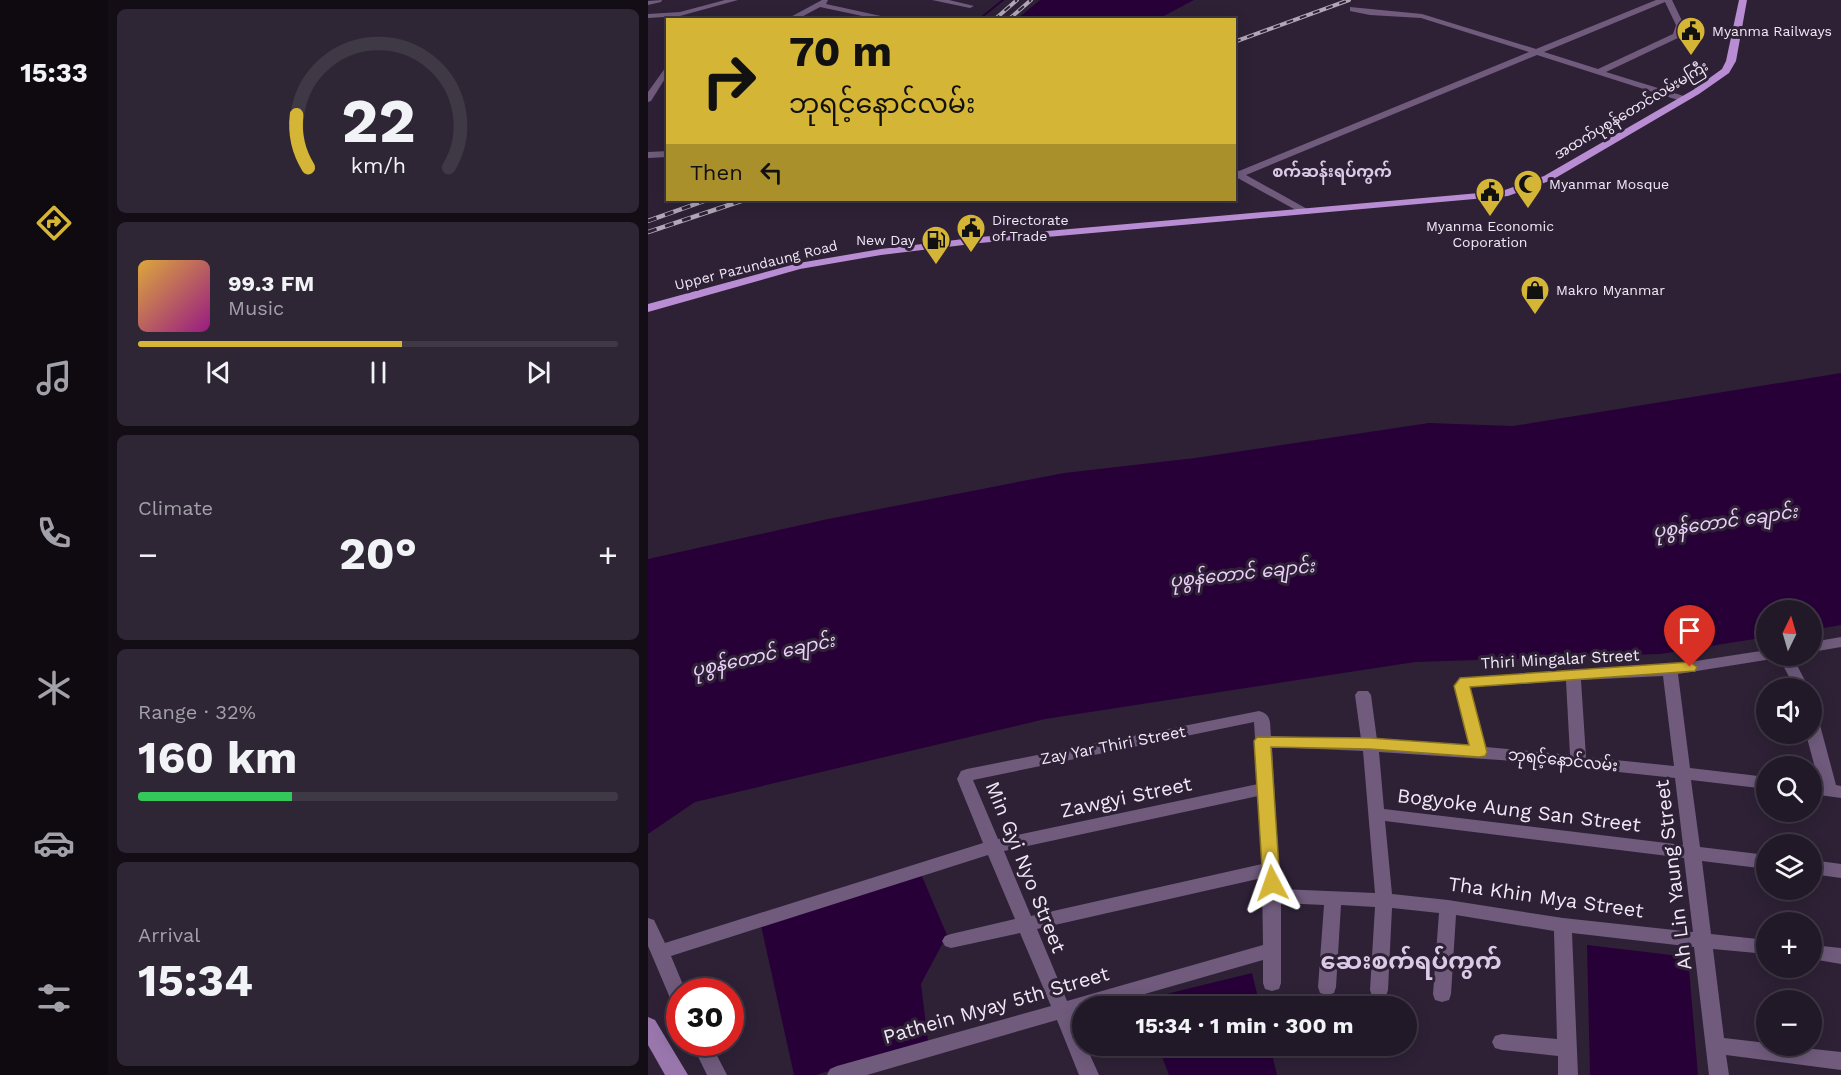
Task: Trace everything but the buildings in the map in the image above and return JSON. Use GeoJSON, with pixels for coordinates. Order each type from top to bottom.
{"type":"FeatureCollection","features":[{"type":"Feature","properties":{"kind":"main road","name":"အထက်ပုစွန်တောင်လမ်းမကြီး"},"geometry":{"type":"LineString","coordinates":[[1482,197],[1528,186],[1548,178],[1684,99],[1726,71],[1731,60],[1743,0]]}},
{"type":"Feature","properties":{"kind":"main road","name":"Upper Pazundaung Road"},"geometry":{"type":"LineString","coordinates":[[648,308],[799,266],[881,252],[980,240],[1482,197]]}},
{"type":"Feature","properties":{"kind":"main road"},"geometry":{"type":"LineString","coordinates":[[648,1026],[677,1075]]}},
{"type":"Feature","properties":{"kind":"street"},"geometry":{"type":"LineString","coordinates":[[648,3],[658,0]]}},
{"type":"Feature","properties":{"kind":"street"},"geometry":{"type":"LineString","coordinates":[[648,16],[680,14],[734,0]]}},
{"type":"Feature","properties":{"kind":"street"},"geometry":{"type":"LineString","coordinates":[[793,18],[830,0]]}},
{"type":"Feature","properties":{"kind":"street"},"geometry":{"type":"LineString","coordinates":[[936,0],[970,6]]}},
{"type":"Feature","properties":{"kind":"street"},"geometry":{"type":"LineString","coordinates":[[1237,173],[1663,0]]}},
{"type":"Feature","properties":{"kind":"street"},"geometry":{"type":"LineString","coordinates":[[1599,72],[1677,35],[1680,25],[1668,0]]}},
{"type":"Feature","properties":{"kind":"street"},"geometry":{"type":"LineString","coordinates":[[819,5],[885,18]]}},
{"type":"Feature","properties":{"kind":"street"},"geometry":{"type":"LineString","coordinates":[[1353,9],[1367,14],[1402,13],[1422,16],[1684,99]]}},
{"type":"Feature","properties":{"kind":"street"},"geometry":{"type":"LineString","coordinates":[[648,99],[666,69]]}},
{"type":"Feature","properties":{"kind":"street"},"geometry":{"type":"LineString","coordinates":[[648,155],[666,154]]}},
{"type":"Feature","properties":{"kind":"street"},"geometry":{"type":"LineString","coordinates":[[1237,173],[1306,212]]}},
{"type":"Feature","properties":{"kind":"street"},"geometry":{"type":"LineString","coordinates":[[1268,190],[1282,214]]}},
{"type":"Feature","properties":{"kind":"street"},"geometry":{"type":"LineString","coordinates":[[1822,645],[1841,642]]}},
{"type":"Feature","properties":{"kind":"street","name":"Thiri Mingalar Street"},"geometry":{"type":"LineString","coordinates":[[1479,752],[1463,683],[1670,670],[1756,657]]}},
{"type":"Feature","properties":{"kind":"street","name":"Ah Lin Yaung Street"},"geometry":{"type":"LineString","coordinates":[[1670,670],[1719,1075]]}},
{"type":"Feature","properties":{"kind":"street"},"geometry":{"type":"LineString","coordinates":[[1572,675],[1578,762]]}},
{"type":"Feature","properties":{"kind":"street"},"geometry":{"type":"LineString","coordinates":[[1363,695],[1370,744],[1384,900],[1379,990]]}},
{"type":"Feature","properties":{"kind":"street","name":"Zay Yar Thiri Street"},"geometry":{"type":"LineString","coordinates":[[967,775],[1259,716],[1262,718],[1262,741]]}},
{"type":"Feature","properties":{"kind":"street"},"geometry":{"type":"LineString","coordinates":[[1262,741],[1271,869],[1272,983]]}},
{"type":"Feature","properties":{"kind":"street","name":"ဘုရင့်နောင်လမ်း"},"geometry":{"type":"LineString","coordinates":[[1262,741],[1370,744],[1479,752],[1756,782]]}},
{"type":"Feature","properties":{"kind":"street"},"geometry":{"type":"LineString","coordinates":[[1816,744],[1827,790]]}},
{"type":"Feature","properties":{"kind":"street","name":"Min Gyi Nyo Street"},"geometry":{"type":"LineString","coordinates":[[967,775],[965,779],[1089,1075]]}},
{"type":"Feature","properties":{"kind":"street","name":"Zawgyi Street"},"geometry":{"type":"LineString","coordinates":[[660,952],[995,846],[1266,788]]}},
{"type":"Feature","properties":{"kind":"street","name":"Bogyoke Aung San Street"},"geometry":{"type":"LineString","coordinates":[[1376,814],[1756,861]]}},
{"type":"Feature","properties":{"kind":"street"},"geometry":{"type":"LineString","coordinates":[[1822,868],[1841,871]]}},
{"type":"Feature","properties":{"kind":"street"},"geometry":{"type":"LineString","coordinates":[[951,941],[1271,869]]}},
{"type":"Feature","properties":{"kind":"street","name":"Tha Khin Mya Street"},"geometry":{"type":"LineString","coordinates":[[1272,896],[1384,900],[1448,907],[1563,925],[1756,946]]}},
{"type":"Feature","properties":{"kind":"street"},"geometry":{"type":"LineString","coordinates":[[1328,987],[1333,897]]}},
{"type":"Feature","properties":{"kind":"street"},"geometry":{"type":"LineString","coordinates":[[1442,994],[1448,907]]}},
{"type":"Feature","properties":{"kind":"street"},"geometry":{"type":"LineString","coordinates":[[648,925],[671,978]]}},
{"type":"Feature","properties":{"kind":"street"},"geometry":{"type":"LineString","coordinates":[[1563,925],[1568,1075]]}},
{"type":"Feature","properties":{"kind":"street","name":"Pathein Myay 5th Street"},"geometry":{"type":"LineString","coordinates":[[837,1075],[1272,950]]}},
{"type":"Feature","properties":{"kind":"street"},"geometry":{"type":"LineString","coordinates":[[1822,953],[1841,956]]}},
{"type":"Feature","properties":{"kind":"street"},"geometry":{"type":"LineString","coordinates":[[1502,1042],[1568,1048]]}},
{"type":"Feature","properties":{"kind":"street"},"geometry":{"type":"LineString","coordinates":[[1716,1046],[1841,1061]]}},
{"type":"Feature","properties":{"kind":"street"},"geometry":{"type":"LineString","coordinates":[[707,1056],[717,1075]]}},
{"type":"Feature","properties":{"kind":"water"},"geometry":{"type":"Polygon","coordinates":[[[1040,0],[1194,0],[1160,18],[1018,18],[1040,0]]]}},
{"type":"Feature","properties":{"kind":"water","name":"ပုစွန်တောင် ချောင်း"},"geometry":{"type":"Polygon","coordinates":[[[1841,373],[1841,625],[1822,628],[1822,600],[1756,600],[1756,639],[1660,654],[1415,662],[1045,719],[695,802],[648,834],[648,559],[828,519],[1064,473],[1195,458],[1429,423],[1513,426],[1841,373]]]}},
{"type":"Feature","properties":{"kind":"water"},"geometry":{"type":"Polygon","coordinates":[[[921,874],[947,935],[921,984],[928,1041],[816,1075],[794,1075],[760,921],[921,874]]]}},
{"type":"Feature","properties":{"kind":"water"},"geometry":{"type":"Polygon","coordinates":[[[1587,945],[1688,957],[1698,1075],[1590,1075],[1587,945]]]}},
{"type":"Feature","properties":{"kind":"water"},"geometry":{"type":"Polygon","coordinates":[[[1252,973],[1258,996],[1158,996],[1252,973]]]}},
{"type":"Feature","properties":{"kind":"water"},"geometry":{"type":"Polygon","coordinates":[[[1162,1056],[1272,1056],[1277,1075],[1169,1075],[1162,1056]]]}},
{"type":"Feature","properties":{"kind":"waterway"},"geometry":{"type":"LineString","coordinates":[[980,18],[1003,0]]}},
{"type":"Feature","properties":{"kind":"railway"},"geometry":{"type":"LineString","coordinates":[[996,18],[1017,0]]}},
{"type":"Feature","properties":{"kind":"railway"},"geometry":{"type":"LineString","coordinates":[[1010,18],[1031,0]]}},
{"type":"Feature","properties":{"kind":"railway"},"geometry":{"type":"LineString","coordinates":[[1236,41],[1349,0]]}},
{"type":"Feature","properties":{"kind":"railway"},"geometry":{"type":"LineString","coordinates":[[648,221],[704,201]]}},
{"type":"Feature","properties":{"kind":"railway"},"geometry":{"type":"LineString","coordinates":[[648,232],[741,201]]}},
{"type":"Feature","properties":{"kind":"place","name":"Myanma Railways"},"geometry":{"type":"Point","coordinates":[1691,56]}},
{"type":"Feature","properties":{"kind":"place","name":"Myanmar Mosque"},"geometry":{"type":"Point","coordinates":[1528,210]}},
{"type":"Feature","properties":{"kind":"place","name":"Myanma Economic Coporation"},"geometry":{"type":"Point","coordinates":[1490,218]}},
{"type":"Feature","properties":{"kind":"place","name":"Directorate of Trade"},"geometry":{"type":"Point","coordinates":[971,254]}},
{"type":"Feature","properties":{"kind":"place","name":"New Day"},"geometry":{"type":"Point","coordinates":[936,266]}},
{"type":"Feature","properties":{"kind":"place","name":"Makro Myanmar"},"geometry":{"type":"Point","coordinates":[1535,316]}},
{"type":"Feature","properties":{"kind":"district","name":"စက်ဆန်းရပ်ကွက်"},"geometry":{"type":"Point","coordinates":[1332,171]}},
{"type":"Feature","properties":{"kind":"district","name":"ဆေးစက်ရပ်ကွက်"},"geometry":{"type":"Point","coordinates":[1411,961]}},
{"type":"Feature","properties":{"kind":"route"},"geometry":{"type":"LineString","coordinates":[[1272,883],[1262,741],[1370,744],[1479,752],[1462,686],[1465,682],[1690,667]]}}]}
